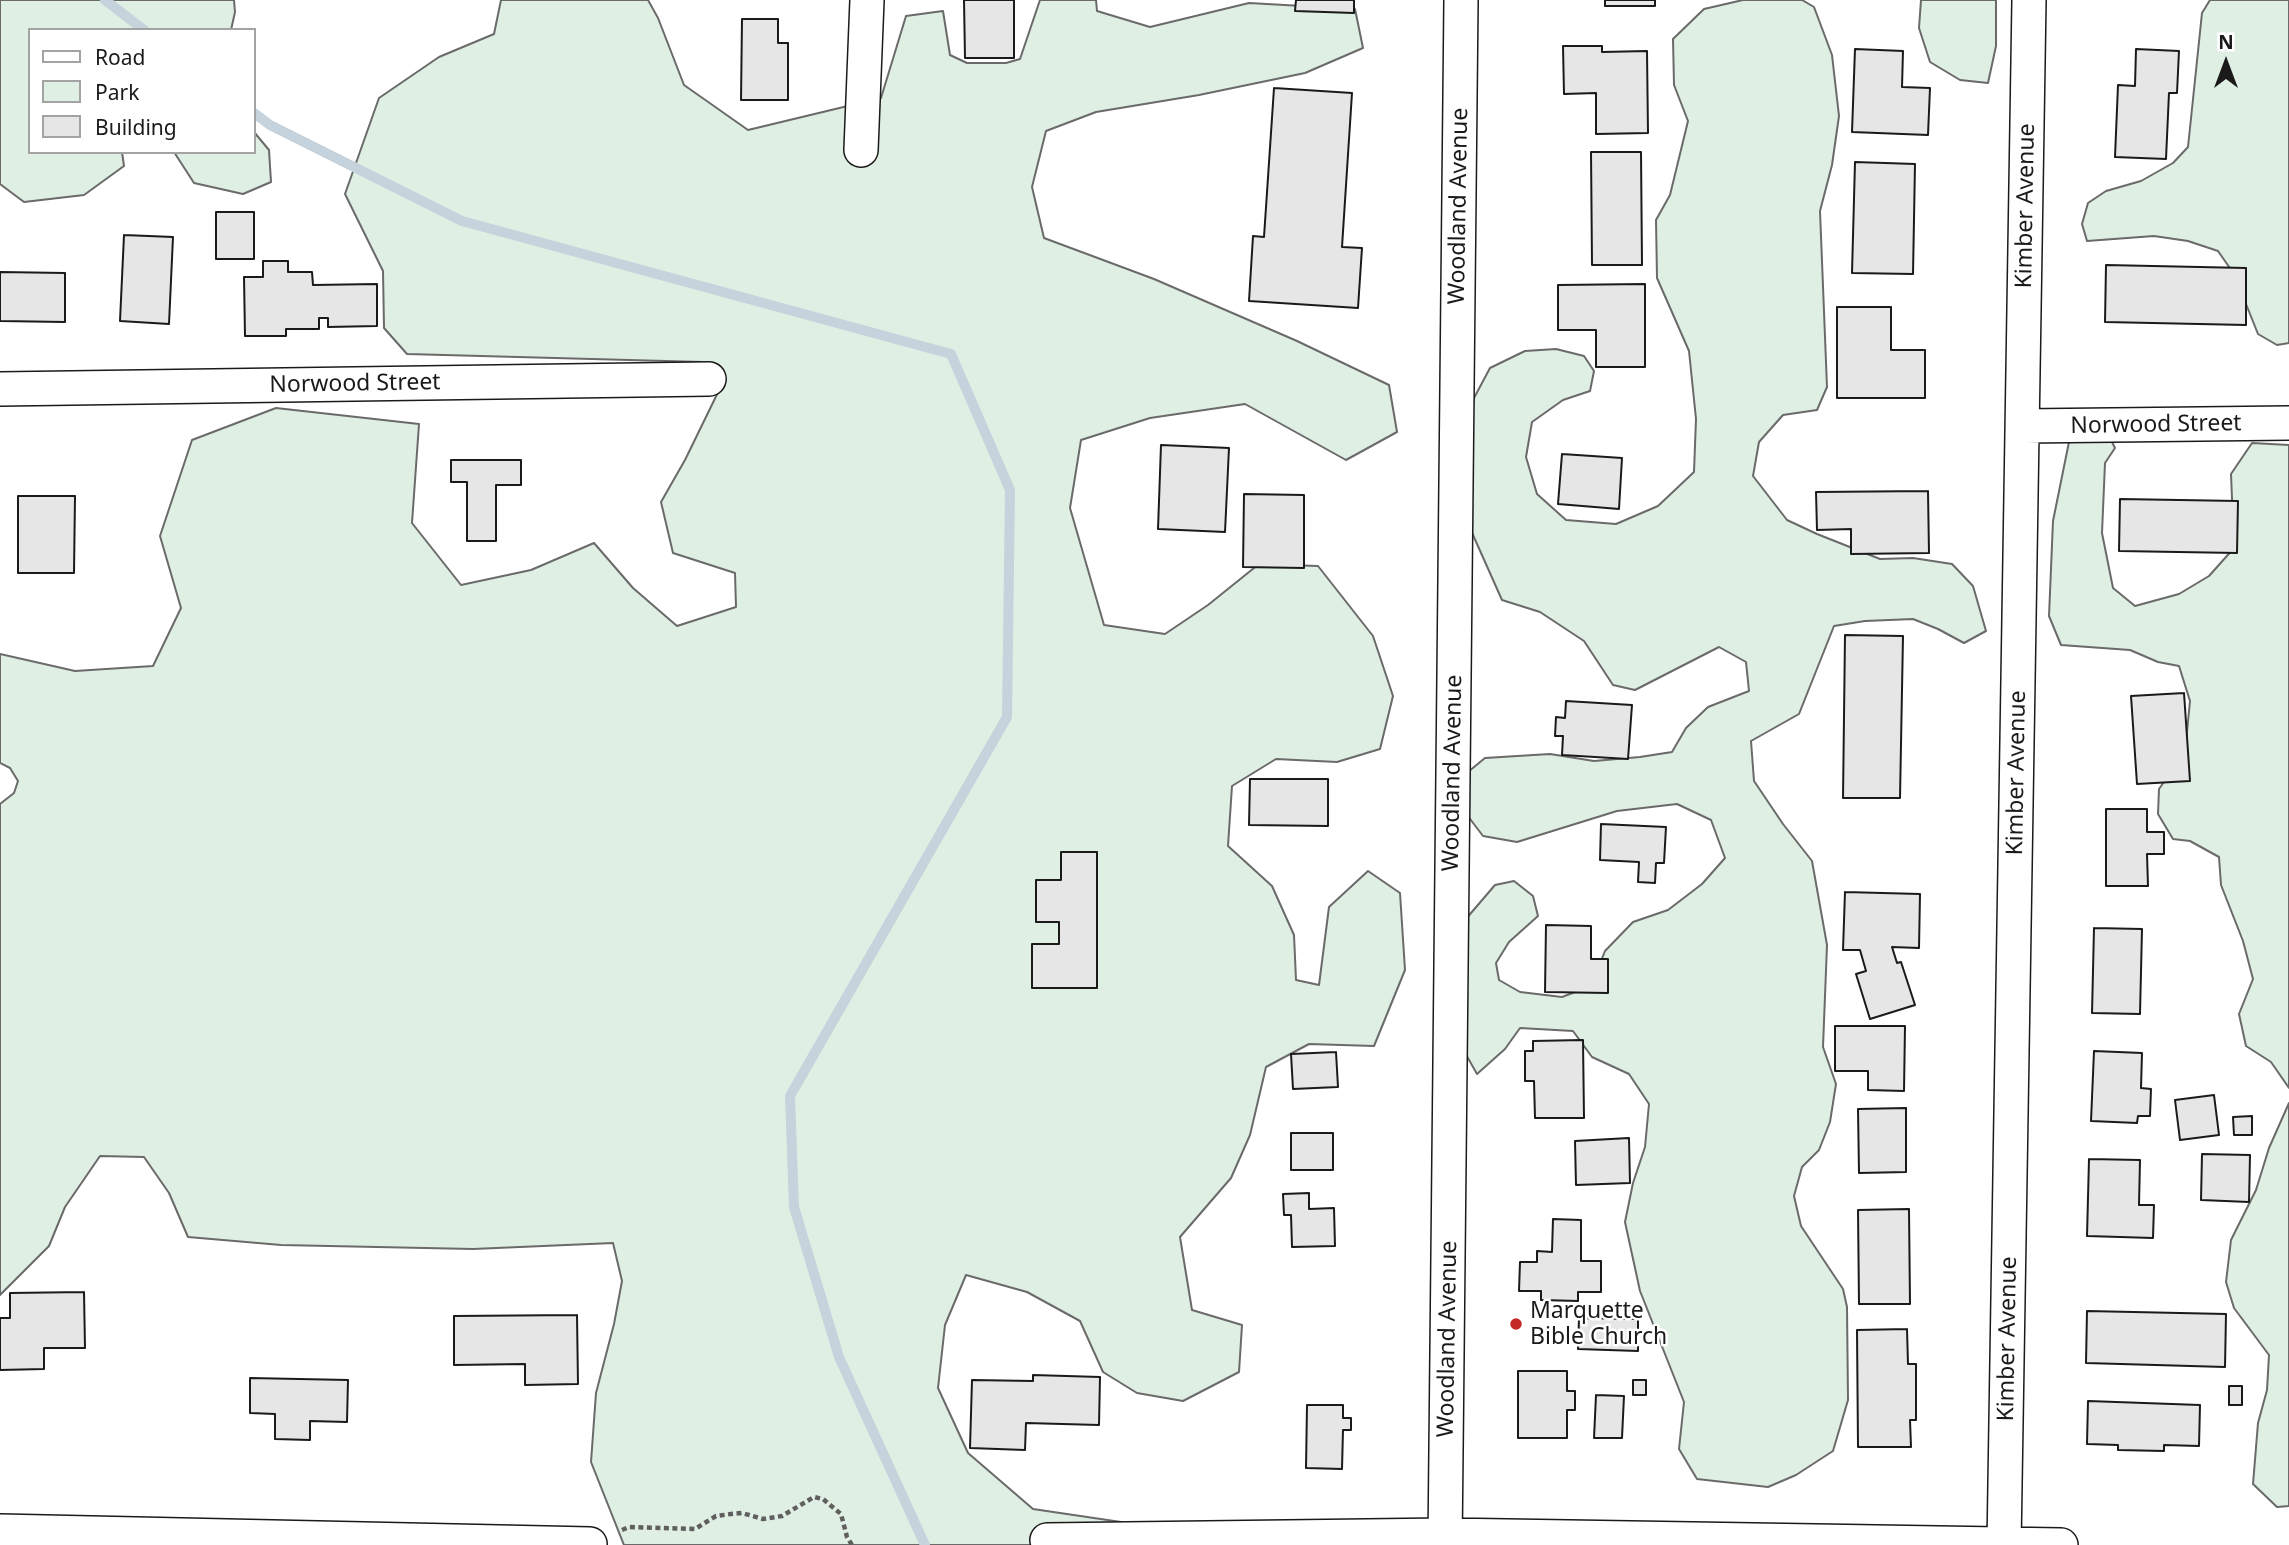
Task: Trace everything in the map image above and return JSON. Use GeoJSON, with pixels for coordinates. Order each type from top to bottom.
{"type":"FeatureCollection","features":[{"type":"Feature","properties":{"kind":"street"},"geometry":{"type":"LineString","coordinates":[[861,150],[867,0]]}},
{"type":"Feature","properties":{"kind":"street","name":"Woodland Avenue"},"geometry":{"type":"LineString","coordinates":[[1446,1540],[1461,0]]}},
{"type":"Feature","properties":{"kind":"street","name":"Kimber Avenue"},"geometry":{"type":"LineString","coordinates":[[2004,1544],[2029,0]]}},
{"type":"Feature","properties":{"kind":"street","name":"Norwood Street"},"geometry":{"type":"LineString","coordinates":[[0,389],[709,379]]}},
{"type":"Feature","properties":{"kind":"street","name":"Norwood Street"},"geometry":{"type":"LineString","coordinates":[[2024,426],[2289,423]]}},
{"type":"Feature","properties":{"kind":"street"},"geometry":{"type":"LineString","coordinates":[[0,1531],[590,1544]]}},
{"type":"Feature","properties":{"kind":"street"},"geometry":{"type":"LineString","coordinates":[[1047,1540],[2061,1545]]}},
{"type":"Feature","properties":{"kind":"path"},"geometry":{"type":"LineString","coordinates":[[590,1544],[629,1527],[695,1529],[716,1516],[742,1513],[763,1519],[782,1516],[814,1497],[822,1499],[841,1514],[852,1545]]}},
{"type":"Feature","properties":{"kind":"green space"},"geometry":{"type":"Polygon","coordinates":[[[0,0],[234,0],[231,28],[28,28],[28,154],[122,154],[124,166],[84,195],[24,202],[0,184],[0,0]]]}},
{"type":"Feature","properties":{"kind":"green space"},"geometry":{"type":"Polygon","coordinates":[[[501,0],[648,0],[658,18],[684,85],[748,130],[881,98],[906,16],[943,11],[950,55],[967,63],[1006,63],[1020,59],[1040,0],[1096,0],[1097,11],[1150,27],[1249,3],[1355,9],[1363,48],[1305,73],[1199,95],[1096,112],[1046,131],[1032,187],[1044,238],[1154,279],[1297,341],[1389,385],[1397,432],[1346,460],[1245,404],[1150,418],[1081,440],[1070,508],[1104,625],[1165,634],[1208,605],[1259,564],[1318,566],[1373,636],[1393,696],[1380,749],[1337,762],[1276,759],[1232,786],[1228,846],[1272,886],[1294,935],[1296,980],[1319,985],[1329,907],[1368,871],[1400,893],[1405,970],[1374,1046],[1309,1044],[1266,1067],[1250,1135],[1231,1178],[1180,1237],[1192,1310],[1242,1325],[1239,1372],[1183,1401],[1137,1393],[1103,1372],[1080,1321],[1027,1292],[966,1275],[945,1325],[938,1388],[968,1453],[1033,1509],[1121,1522],[1162,1545],[624,1545],[591,1462],[596,1393],[622,1281],[613,1243],[473,1249],[281,1245],[188,1237],[169,1193],[144,1157],[100,1156],[65,1207],[49,1246],[0,1295],[0,804],[14,793],[18,781],[10,768],[0,763],[0,654],[75,671],[153,666],[181,608],[160,536],[192,440],[276,408],[419,424],[412,523],[461,585],[531,570],[594,543],[633,588],[677,626],[736,607],[735,573],[673,553],[661,502],[724,380],[703,362],[407,354],[384,328],[383,271],[345,194],[379,98],[439,57],[494,34],[501,0]]]}},
{"type":"Feature","properties":{"kind":"green space"},"geometry":{"type":"Polygon","coordinates":[[[1743,0],[1802,0],[1814,7],[1832,55],[1839,116],[1832,165],[1820,211],[1827,387],[1817,410],[1783,415],[1759,442],[1753,476],[1787,520],[1817,534],[1880,559],[1913,558],[1952,564],[1973,586],[1986,631],[1964,643],[1913,619],[1865,621],[1834,626],[1799,714],[1751,741],[1754,781],[1812,861],[1827,945],[1823,1047],[1836,1084],[1830,1122],[1819,1150],[1802,1167],[1794,1196],[1801,1226],[1843,1289],[1847,1307],[1848,1400],[1833,1451],[1796,1475],[1768,1487],[1697,1479],[1679,1449],[1684,1402],[1640,1291],[1625,1222],[1633,1183],[1645,1147],[1649,1104],[1629,1074],[1592,1057],[1573,1031],[1520,1028],[1505,1049],[1477,1074],[1460,1044],[1465,920],[1495,885],[1514,881],[1533,896],[1538,916],[1509,942],[1496,963],[1499,980],[1520,992],[1562,997],[1591,986],[1605,951],[1633,922],[1668,910],[1702,884],[1725,858],[1711,820],[1677,804],[1617,811],[1517,842],[1483,836],[1464,811],[1468,772],[1485,758],[1550,754],[1594,761],[1672,752],[1686,728],[1708,707],[1749,691],[1746,662],[1719,647],[1635,690],[1613,685],[1584,641],[1540,612],[1502,600],[1469,526],[1468,452],[1474,398],[1490,368],[1525,351],[1556,349],[1584,356],[1594,371],[1590,391],[1563,400],[1532,422],[1526,457],[1537,494],[1566,520],[1616,524],[1658,506],[1694,472],[1696,419],[1689,351],[1657,278],[1656,220],[1670,195],[1688,121],[1674,85],[1673,39],[1704,9],[1743,0]]]}},
{"type":"Feature","properties":{"kind":"green space"},"geometry":{"type":"Polygon","coordinates":[[[1921,0],[1996,0],[1996,46],[1988,83],[1960,80],[1930,62],[1919,28],[1921,0]]]}},
{"type":"Feature","properties":{"kind":"green space"},"geometry":{"type":"Polygon","coordinates":[[[2210,0],[2289,0],[2289,343],[2277,345],[2258,334],[2234,274],[2218,251],[2188,241],[2154,236],[2087,241],[2082,224],[2088,203],[2106,191],[2141,181],[2173,163],[2188,147],[2202,13],[2210,0]]]}},
{"type":"Feature","properties":{"kind":"green space"},"geometry":{"type":"Polygon","coordinates":[[[256,134],[269,150],[271,182],[243,194],[194,183],[175,154],[256,154],[256,134]]]}},
{"type":"Feature","properties":{"kind":"green space"},"geometry":{"type":"Polygon","coordinates":[[[2106,430],[2115,448],[2105,463],[2102,533],[2113,588],[2135,606],[2179,594],[2209,576],[2234,548],[2231,474],[2252,443],[2289,445],[2289,1088],[2271,1062],[2246,1046],[2239,1014],[2253,979],[2243,941],[2221,885],[2219,857],[2190,841],[2173,839],[2158,814],[2159,789],[2185,752],[2190,701],[2179,666],[2158,662],[2130,650],[2061,645],[2049,616],[2053,521],[2071,432],[2106,430]]]}},
{"type":"Feature","properties":{"kind":"green space"},"geometry":{"type":"Polygon","coordinates":[[[2289,1103],[2289,1506],[2277,1507],[2253,1484],[2258,1423],[2267,1390],[2269,1355],[2234,1308],[2226,1282],[2231,1240],[2256,1190],[2269,1148],[2289,1103]]]}},
{"type":"Feature","properties":{"kind":"building"},"geometry":{"type":"Polygon","coordinates":[[[964,0],[1014,0],[1014,58],[965,58],[964,0]]]}},
{"type":"Feature","properties":{"kind":"building"},"geometry":{"type":"Polygon","coordinates":[[[1296,0],[1354,0],[1354,13],[1295,11],[1296,0]]]}},
{"type":"Feature","properties":{"kind":"building"},"geometry":{"type":"Polygon","coordinates":[[[1605,0],[1655,0],[1655,6],[1605,6],[1605,0]]]}},
{"type":"Feature","properties":{"kind":"building"},"geometry":{"type":"Polygon","coordinates":[[[742,19],[778,19],[778,43],[788,43],[788,100],[741,100],[742,19]]]}},
{"type":"Feature","properties":{"kind":"building"},"geometry":{"type":"Polygon","coordinates":[[[1563,46],[1602,46],[1602,52],[1647,51],[1648,133],[1596,134],[1596,93],[1564,94],[1563,46]]]}},
{"type":"Feature","properties":{"kind":"building"},"geometry":{"type":"Polygon","coordinates":[[[1855,49],[1903,51],[1902,87],[1930,88],[1928,135],[1852,132],[1855,49]]]}},
{"type":"Feature","properties":{"kind":"building"},"geometry":{"type":"Polygon","coordinates":[[[2136,49],[2179,51],[2177,93],[2169,93],[2166,159],[2115,157],[2118,85],[2135,86],[2136,49]]]}},
{"type":"Feature","properties":{"kind":"building"},"geometry":{"type":"Polygon","coordinates":[[[1274,88],[1352,93],[1342,247],[1362,248],[1358,308],[1249,301],[1253,236],[1264,237],[1274,88]]]}},
{"type":"Feature","properties":{"kind":"building"},"geometry":{"type":"Polygon","coordinates":[[[1591,152],[1641,152],[1642,265],[1592,265],[1591,152]]]}},
{"type":"Feature","properties":{"kind":"building"},"geometry":{"type":"Polygon","coordinates":[[[1855,162],[1915,164],[1913,274],[1852,273],[1855,162]]]}},
{"type":"Feature","properties":{"kind":"building"},"geometry":{"type":"Polygon","coordinates":[[[216,212],[254,212],[254,259],[216,259],[216,212]]]}},
{"type":"Feature","properties":{"kind":"building"},"geometry":{"type":"Polygon","coordinates":[[[124,235],[173,237],[169,324],[120,321],[124,235]]]}},
{"type":"Feature","properties":{"kind":"building"},"geometry":{"type":"Polygon","coordinates":[[[263,261],[288,261],[288,272],[312,272],[313,285],[377,284],[377,326],[328,327],[328,318],[319,318],[319,329],[286,329],[286,336],[245,336],[244,277],[263,277],[263,261]]]}},
{"type":"Feature","properties":{"kind":"building"},"geometry":{"type":"Polygon","coordinates":[[[2106,265],[2246,268],[2246,325],[2105,322],[2106,265]]]}},
{"type":"Feature","properties":{"kind":"building"},"geometry":{"type":"Polygon","coordinates":[[[0,272],[65,273],[65,322],[0,321],[0,272]]]}},
{"type":"Feature","properties":{"kind":"building"},"geometry":{"type":"Polygon","coordinates":[[[1645,284],[1645,367],[1596,367],[1596,330],[1558,330],[1558,285],[1645,284]]]}},
{"type":"Feature","properties":{"kind":"building"},"geometry":{"type":"Polygon","coordinates":[[[1837,307],[1891,307],[1891,350],[1925,350],[1925,398],[1837,398],[1837,307]]]}},
{"type":"Feature","properties":{"kind":"building"},"geometry":{"type":"Polygon","coordinates":[[[1161,445],[1229,448],[1225,532],[1158,529],[1161,445]]]}},
{"type":"Feature","properties":{"kind":"building"},"geometry":{"type":"Polygon","coordinates":[[[1562,454],[1622,458],[1619,509],[1558,504],[1562,454]]]}},
{"type":"Feature","properties":{"kind":"building"},"geometry":{"type":"Polygon","coordinates":[[[451,460],[521,460],[521,485],[496,485],[496,541],[467,541],[467,482],[451,482],[451,460]]]}},
{"type":"Feature","properties":{"kind":"building"},"geometry":{"type":"Polygon","coordinates":[[[1928,491],[1929,553],[1851,554],[1851,529],[1817,530],[1816,492],[1928,491]]]}},
{"type":"Feature","properties":{"kind":"building"},"geometry":{"type":"Polygon","coordinates":[[[1244,494],[1304,495],[1304,568],[1243,567],[1244,494]]]}},
{"type":"Feature","properties":{"kind":"building"},"geometry":{"type":"Polygon","coordinates":[[[18,496],[75,496],[74,573],[18,573],[18,496]]]}},
{"type":"Feature","properties":{"kind":"building"},"geometry":{"type":"Polygon","coordinates":[[[2120,499],[2238,501],[2237,553],[2119,551],[2120,499]]]}},
{"type":"Feature","properties":{"kind":"building"},"geometry":{"type":"Polygon","coordinates":[[[1845,635],[1903,636],[1900,798],[1843,798],[1845,635]]]}},
{"type":"Feature","properties":{"kind":"building"},"geometry":{"type":"Polygon","coordinates":[[[2184,693],[2190,781],[2137,784],[2131,696],[2184,693]]]}},
{"type":"Feature","properties":{"kind":"building"},"geometry":{"type":"Polygon","coordinates":[[[1566,701],[1632,705],[1628,759],[1562,755],[1563,736],[1555,736],[1556,717],[1565,718],[1566,701]]]}},
{"type":"Feature","properties":{"kind":"building"},"geometry":{"type":"Polygon","coordinates":[[[1250,779],[1328,779],[1328,826],[1249,825],[1250,779]]]}},
{"type":"Feature","properties":{"kind":"building"},"geometry":{"type":"Polygon","coordinates":[[[2106,809],[2147,809],[2147,832],[2164,832],[2164,854],[2147,854],[2148,886],[2106,886],[2106,809]]]}},
{"type":"Feature","properties":{"kind":"building"},"geometry":{"type":"Polygon","coordinates":[[[1601,824],[1666,827],[1664,863],[1656,863],[1655,883],[1638,882],[1639,862],[1600,860],[1601,824]]]}},
{"type":"Feature","properties":{"kind":"building"},"geometry":{"type":"Polygon","coordinates":[[[1061,852],[1097,852],[1097,988],[1032,988],[1032,944],[1059,944],[1059,922],[1036,922],[1036,880],[1061,880],[1061,852]]]}},
{"type":"Feature","properties":{"kind":"building"},"geometry":{"type":"Polygon","coordinates":[[[1845,892],[1920,894],[1919,948],[1892,947],[1897,963],[1901,962],[1915,1005],[1870,1019],[1856,974],[1866,971],[1860,950],[1843,950],[1845,892]]]}},
{"type":"Feature","properties":{"kind":"building"},"geometry":{"type":"Polygon","coordinates":[[[1546,925],[1591,926],[1591,959],[1608,959],[1608,993],[1545,992],[1546,925]]]}},
{"type":"Feature","properties":{"kind":"building"},"geometry":{"type":"Polygon","coordinates":[[[2094,928],[2142,929],[2140,1014],[2092,1013],[2094,928]]]}},
{"type":"Feature","properties":{"kind":"building"},"geometry":{"type":"Polygon","coordinates":[[[1835,1026],[1905,1026],[1904,1091],[1868,1090],[1868,1071],[1835,1071],[1835,1026]]]}},
{"type":"Feature","properties":{"kind":"building"},"geometry":{"type":"Polygon","coordinates":[[[1583,1040],[1584,1118],[1535,1118],[1534,1081],[1525,1081],[1525,1051],[1533,1051],[1533,1041],[1583,1040]]]}},
{"type":"Feature","properties":{"kind":"building"},"geometry":{"type":"Polygon","coordinates":[[[2094,1051],[2142,1053],[2141,1088],[2151,1089],[2150,1116],[2138,1116],[2137,1123],[2091,1121],[2094,1051]]]}},
{"type":"Feature","properties":{"kind":"building"},"geometry":{"type":"Polygon","coordinates":[[[1336,1052],[1338,1087],[1293,1089],[1291,1054],[1336,1052]]]}},
{"type":"Feature","properties":{"kind":"building"},"geometry":{"type":"Polygon","coordinates":[[[2214,1095],[2219,1135],[2180,1140],[2175,1100],[2214,1095]]]}},
{"type":"Feature","properties":{"kind":"building"},"geometry":{"type":"Polygon","coordinates":[[[1906,1108],[1906,1172],[1859,1173],[1858,1109],[1906,1108]]]}},
{"type":"Feature","properties":{"kind":"building"},"geometry":{"type":"Polygon","coordinates":[[[2252,1116],[2252,1135],[2234,1135],[2233,1117],[2252,1116]]]}},
{"type":"Feature","properties":{"kind":"building"},"geometry":{"type":"Polygon","coordinates":[[[1291,1133],[1333,1133],[1333,1170],[1291,1170],[1291,1133]]]}},
{"type":"Feature","properties":{"kind":"building"},"geometry":{"type":"Polygon","coordinates":[[[1629,1138],[1630,1183],[1576,1185],[1575,1141],[1629,1138]]]}},
{"type":"Feature","properties":{"kind":"building"},"geometry":{"type":"Polygon","coordinates":[[[2202,1154],[2250,1155],[2249,1202],[2201,1200],[2202,1154]]]}},
{"type":"Feature","properties":{"kind":"building"},"geometry":{"type":"Polygon","coordinates":[[[2089,1159],[2140,1160],[2139,1205],[2154,1205],[2153,1238],[2087,1236],[2089,1159]]]}},
{"type":"Feature","properties":{"kind":"building"},"geometry":{"type":"Polygon","coordinates":[[[1309,1193],[1309,1209],[1334,1208],[1335,1246],[1292,1247],[1291,1215],[1284,1215],[1283,1194],[1309,1193]]]}},
{"type":"Feature","properties":{"kind":"building"},"geometry":{"type":"Polygon","coordinates":[[[1909,1209],[1910,1304],[1859,1304],[1858,1210],[1909,1209]]]}},
{"type":"Feature","properties":{"kind":"building"},"geometry":{"type":"Polygon","coordinates":[[[1553,1219],[1581,1220],[1581,1261],[1601,1261],[1601,1292],[1578,1292],[1578,1301],[1541,1300],[1541,1291],[1519,1291],[1520,1262],[1537,1262],[1537,1251],[1552,1252],[1553,1219]]]}},
{"type":"Feature","properties":{"kind":"building"},"geometry":{"type":"Polygon","coordinates":[[[84,1292],[85,1348],[44,1348],[44,1369],[0,1370],[0,1318],[10,1318],[10,1293],[84,1292]]]}},
{"type":"Feature","properties":{"kind":"building"},"geometry":{"type":"Polygon","coordinates":[[[2087,1311],[2226,1314],[2225,1367],[2086,1363],[2087,1311]]]}},
{"type":"Feature","properties":{"kind":"building"},"geometry":{"type":"Polygon","coordinates":[[[577,1315],[578,1384],[525,1385],[525,1364],[454,1365],[454,1316],[577,1315]]]}},
{"type":"Feature","properties":{"kind":"building"},"geometry":{"type":"Polygon","coordinates":[[[1579,1318],[1638,1319],[1638,1351],[1578,1349],[1579,1318]]]}},
{"type":"Feature","properties":{"kind":"building"},"geometry":{"type":"Polygon","coordinates":[[[1907,1329],[1908,1364],[1916,1364],[1916,1420],[1910,1420],[1911,1447],[1858,1447],[1857,1330],[1907,1329]]]}},
{"type":"Feature","properties":{"kind":"building"},"geometry":{"type":"Polygon","coordinates":[[[1518,1371],[1567,1371],[1567,1391],[1575,1391],[1575,1410],[1567,1410],[1567,1438],[1518,1438],[1518,1371]]]}},
{"type":"Feature","properties":{"kind":"building"},"geometry":{"type":"Polygon","coordinates":[[[1033,1375],[1100,1377],[1099,1425],[1026,1423],[1025,1450],[970,1448],[972,1380],[1033,1381],[1033,1375]]]}},
{"type":"Feature","properties":{"kind":"building"},"geometry":{"type":"Polygon","coordinates":[[[250,1378],[348,1380],[347,1422],[310,1421],[310,1440],[275,1439],[275,1414],[250,1413],[250,1378]]]}},
{"type":"Feature","properties":{"kind":"building"},"geometry":{"type":"Polygon","coordinates":[[[1633,1380],[1646,1380],[1646,1395],[1633,1395],[1633,1380]]]}},
{"type":"Feature","properties":{"kind":"building"},"geometry":{"type":"Polygon","coordinates":[[[2229,1386],[2242,1386],[2242,1405],[2229,1405],[2229,1386]]]}},
{"type":"Feature","properties":{"kind":"building"},"geometry":{"type":"Polygon","coordinates":[[[1596,1395],[1624,1396],[1622,1438],[1594,1438],[1596,1395]]]}},
{"type":"Feature","properties":{"kind":"building"},"geometry":{"type":"Polygon","coordinates":[[[2088,1401],[2200,1405],[2199,1446],[2164,1445],[2164,1451],[2118,1450],[2118,1445],[2087,1444],[2088,1401]]]}},
{"type":"Feature","properties":{"kind":"building"},"geometry":{"type":"Polygon","coordinates":[[[1307,1405],[1343,1405],[1343,1418],[1351,1418],[1351,1430],[1343,1430],[1342,1469],[1306,1468],[1307,1405]]]}},
{"type":"Feature","properties":{"kind":"waterway"},"geometry":{"type":"LineString","coordinates":[[105,0],[141,28]]}},
{"type":"Feature","properties":{"kind":"waterway"},"geometry":{"type":"LineString","coordinates":[[256,114],[270,125],[462,221],[951,354],[1010,490],[1007,717],[790,1096],[794,1207],[839,1357],[925,1545]]}},
{"type":"Feature","properties":{"kind":"place","name":"Marquette Bible Church"},"geometry":{"type":"Point","coordinates":[1516,1324]}}]}
